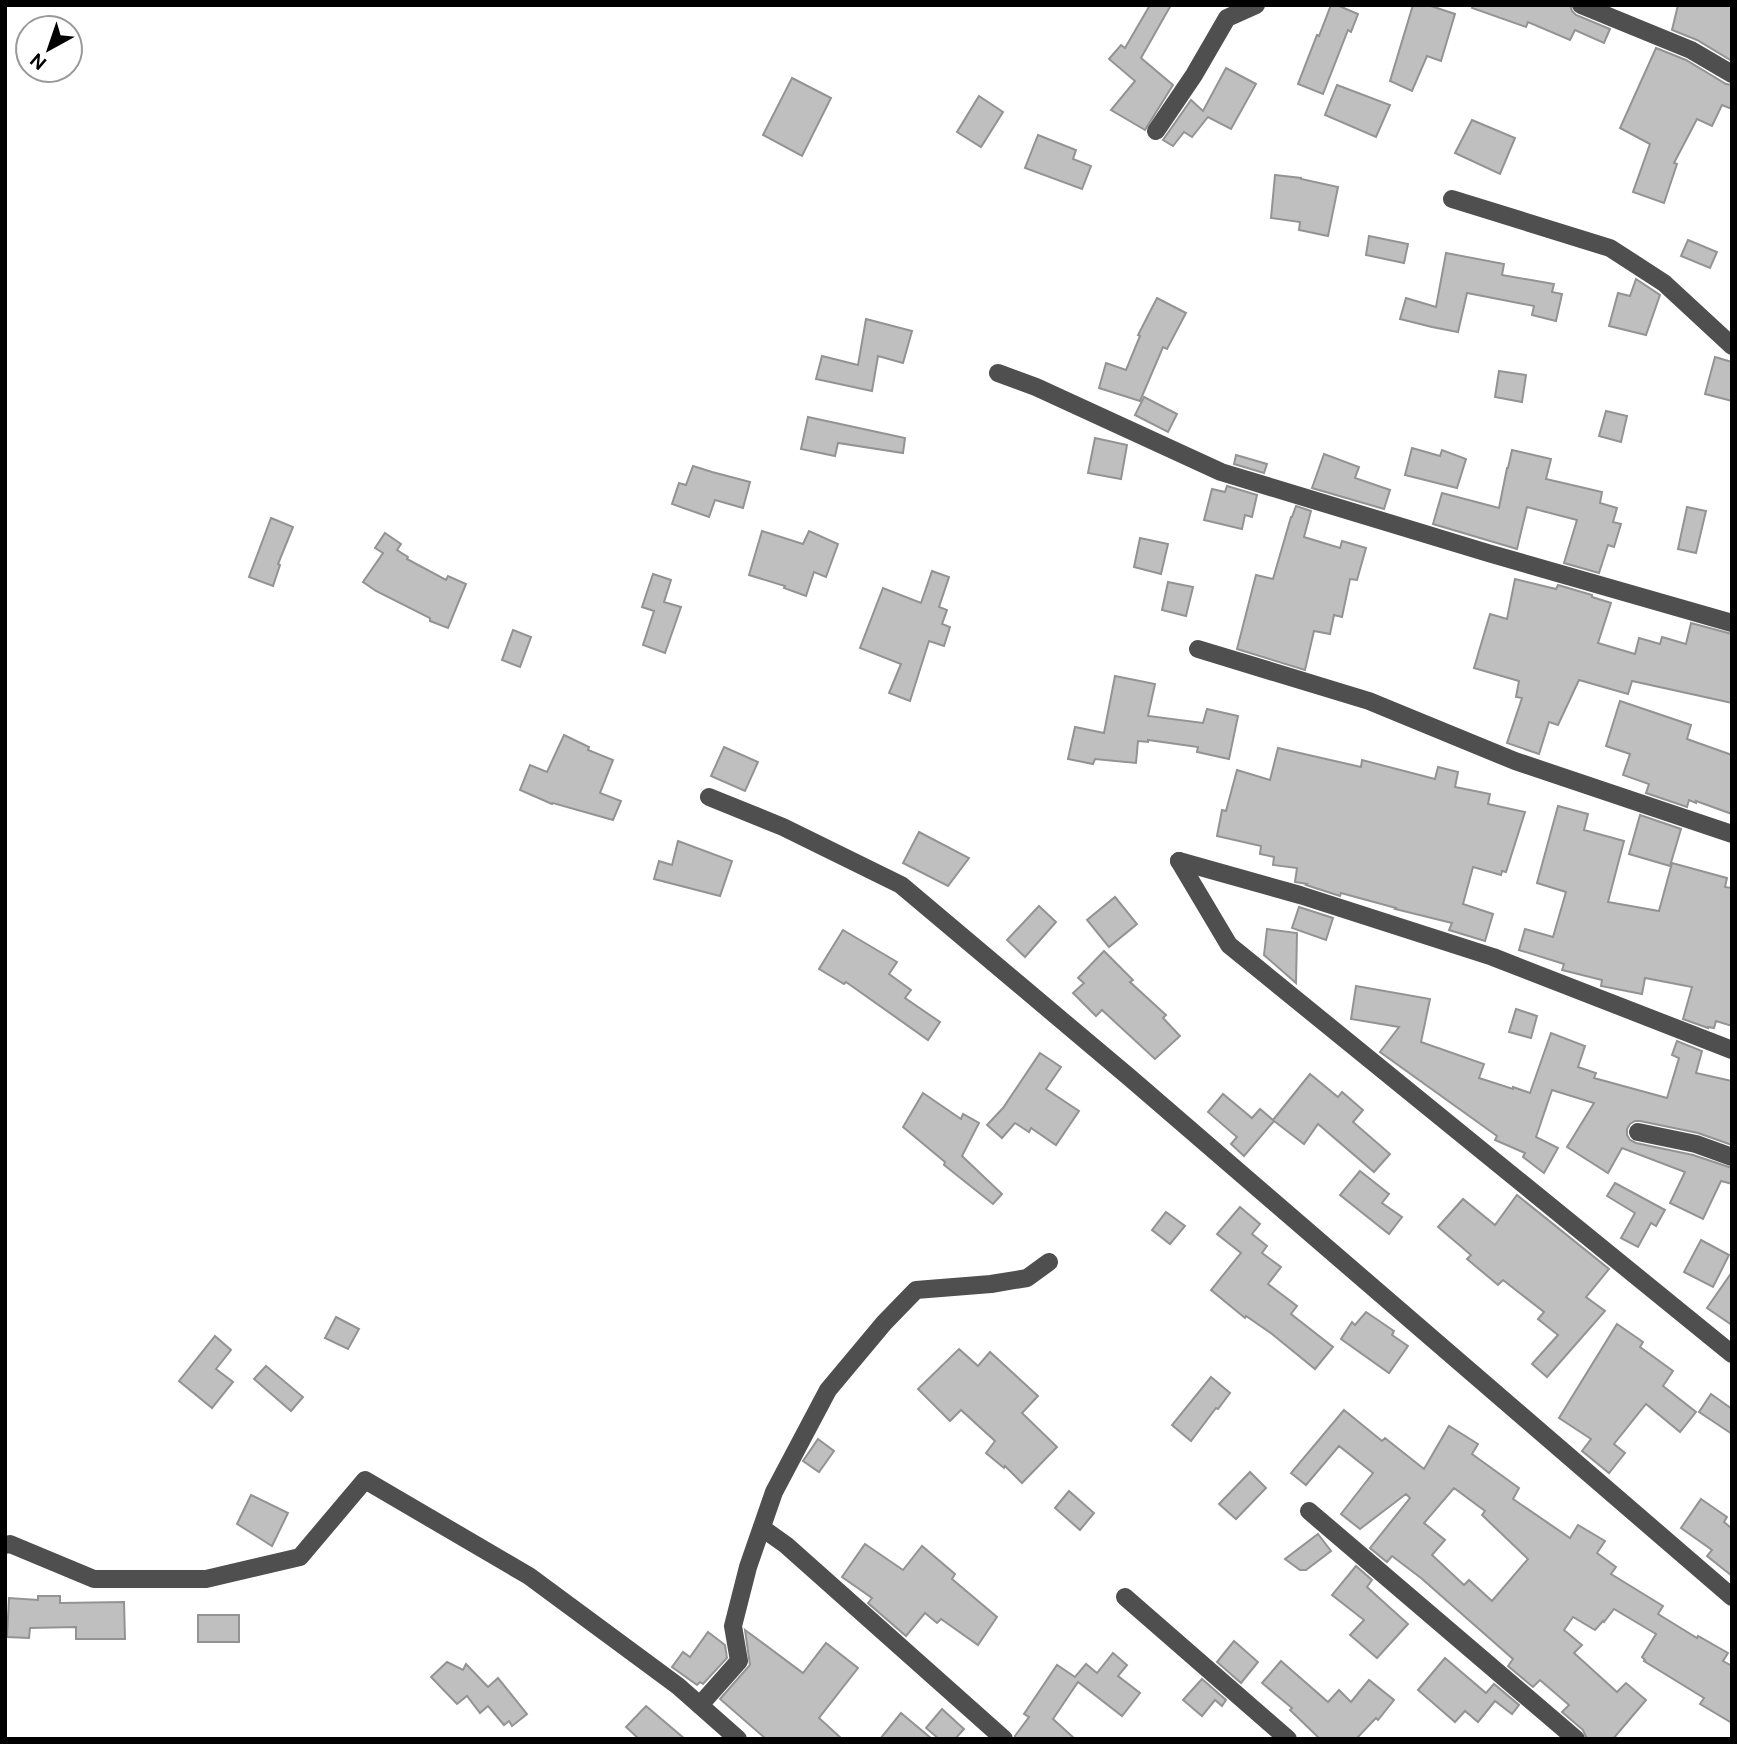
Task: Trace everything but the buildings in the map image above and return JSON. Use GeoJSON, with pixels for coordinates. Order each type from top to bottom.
{"type":"FeatureCollection","features":[{"type":"Feature","properties":{"kind":"street"},"geometry":{"type":"LineString","coordinates":[[1156,131],[1194,75],[1227,18],[1256,5]]}},
{"type":"Feature","properties":{"kind":"street"},"geometry":{"type":"LineString","coordinates":[[1581,5],[1691,50],[1732,74]]}},
{"type":"Feature","properties":{"kind":"street"},"geometry":{"type":"LineString","coordinates":[[1452,198],[1610,248],[1664,283],[1732,346]]}},
{"type":"Feature","properties":{"kind":"street"},"geometry":{"type":"LineString","coordinates":[[998,373],[1036,387],[1221,472],[1488,554],[1732,623]]}},
{"type":"Feature","properties":{"kind":"street"},"geometry":{"type":"LineString","coordinates":[[1198,649],[1369,701],[1516,761],[1732,834]]}},
{"type":"Feature","properties":{"kind":"street"},"geometry":{"type":"LineString","coordinates":[[709,797],[783,827],[901,885],[1139,1086],[1732,1597]]}},
{"type":"Feature","properties":{"kind":"street"},"geometry":{"type":"LineString","coordinates":[[1732,1050],[1493,957],[1300,895],[1179,861],[1229,945],[1732,1354]]}},
{"type":"Feature","properties":{"kind":"street"},"geometry":{"type":"LineString","coordinates":[[1638,1132],[1696,1144],[1732,1157]]}},
{"type":"Feature","properties":{"kind":"street"},"geometry":{"type":"LineString","coordinates":[[700,1705],[739,1661],[733,1626],[748,1567],[774,1492],[828,1390],[916,1290],[1027,1278],[1049,1262]]}},
{"type":"Feature","properties":{"kind":"street"},"geometry":{"type":"LineString","coordinates":[[5,1545],[10,1544],[94,1579],[206,1579],[300,1557],[365,1480],[529,1576],[678,1686],[738,1739]]}},
{"type":"Feature","properties":{"kind":"street"},"geometry":{"type":"LineString","coordinates":[[1309,1511],[1576,1739]]}},
{"type":"Feature","properties":{"kind":"street"},"geometry":{"type":"LineString","coordinates":[[762,1528],[786,1545],[1004,1739]]}},
{"type":"Feature","properties":{"kind":"street"},"geometry":{"type":"LineString","coordinates":[[1125,1597],[1288,1739]]}}]}
